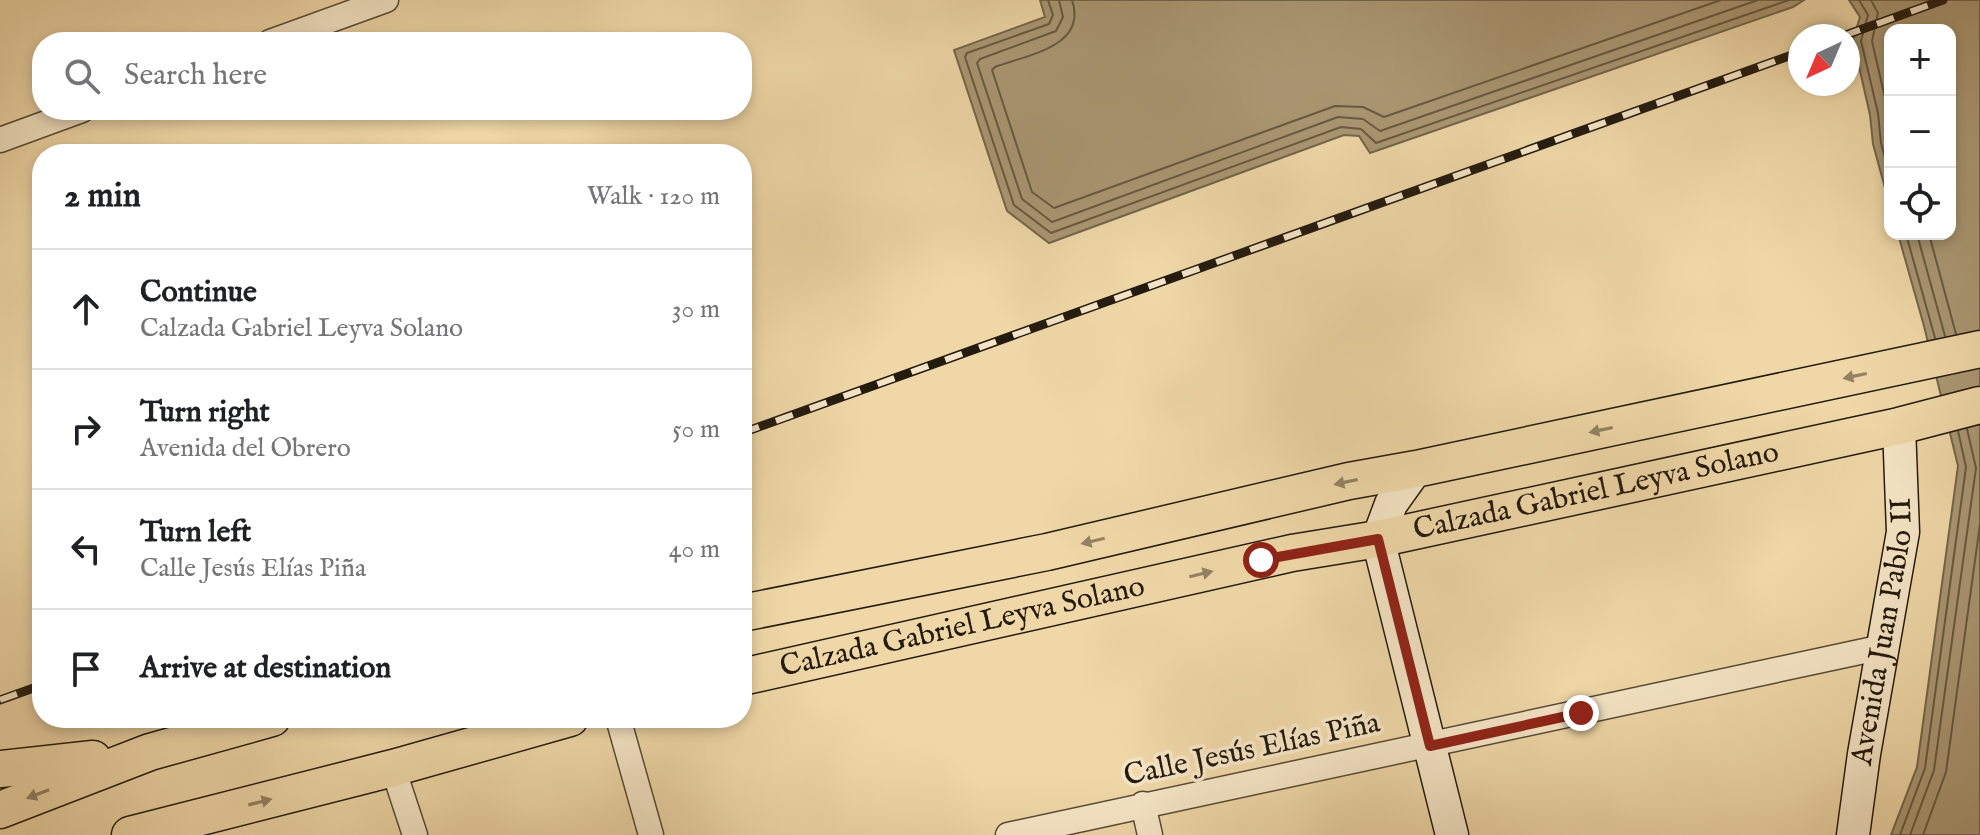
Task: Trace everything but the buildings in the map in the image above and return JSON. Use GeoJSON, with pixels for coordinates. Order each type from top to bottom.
{"type":"FeatureCollection","features":[{"type":"Feature","properties":{"kind":"main road","name":"Calzada Gabriel Leyva Solano"},"geometry":{"type":"LineString","coordinates":[[752,611],[1047,552],[1349,481],[1980,349]]}},
{"type":"Feature","properties":{"kind":"main road","name":"Calzada Gabriel Leyva Solano"},"geometry":{"type":"LineString","coordinates":[[752,675],[1292,553],[1378,539],[1899,426],[1964,408]]}},
{"type":"Feature","properties":{"kind":"main road","name":"Avenida Juan Pablo II"},"geometry":{"type":"LineString","coordinates":[[1853,835],[1903,532],[1899,426]]}},
{"type":"Feature","properties":{"kind":"main road"},"geometry":{"type":"LineString","coordinates":[[1416,469],[1391,504],[1378,539],[1452,835]]}},
{"type":"Feature","properties":{"kind":"main road"},"geometry":{"type":"LineString","coordinates":[[0,810],[150,752],[236,728]]}},
{"type":"Feature","properties":{"kind":"main road"},"geometry":{"type":"LineString","coordinates":[[130,835],[393,768],[535,728]]}},
{"type":"Feature","properties":{"kind":"main road"},"geometry":{"type":"LineString","coordinates":[[0,769],[150,752]]}},
{"type":"Feature","properties":{"kind":"street"},"geometry":{"type":"LineString","coordinates":[[298,32],[386,0]]}},
{"type":"Feature","properties":{"kind":"street"},"geometry":{"type":"LineString","coordinates":[[0,140],[55,120]]}},
{"type":"Feature","properties":{"kind":"street","name":"Calle Jesús Elías Piña"},"geometry":{"type":"LineString","coordinates":[[1008,835],[1883,647]]}},
{"type":"Feature","properties":{"kind":"street"},"geometry":{"type":"LineString","coordinates":[[621,728],[651,835]]}},
{"type":"Feature","properties":{"kind":"street"},"geometry":{"type":"LineString","coordinates":[[393,768],[415,835]]}},
{"type":"Feature","properties":{"kind":"street"},"geometry":{"type":"LineString","coordinates":[[1143,804],[1150,835]]}},
{"type":"Feature","properties":{"kind":"water"},"geometry":{"type":"Polygon","coordinates":[[[1040,0],[1804,0],[1793,7],[1370,153],[1359,136],[1344,135],[1049,243],[1007,211],[954,50],[1045,17],[1040,0]]]}},
{"type":"Feature","properties":{"kind":"water"},"geometry":{"type":"Polygon","coordinates":[[[1849,0],[1980,0],[1980,835],[1891,835],[1917,767],[1958,466],[1900,240],[1956,240],[1956,24],[1884,24],[1884,184],[1873,144],[1860,71],[1860,17],[1849,0]]]}},
{"type":"Feature","properties":{"kind":"railway"},"geometry":{"type":"LineString","coordinates":[[1860,30],[1943,0]]}},
{"type":"Feature","properties":{"kind":"railway"},"geometry":{"type":"LineString","coordinates":[[752,429],[1788,56]]}},
{"type":"Feature","properties":{"kind":"railway"},"geometry":{"type":"LineString","coordinates":[[0,700],[32,689]]}},
{"type":"Feature","properties":{"kind":"route"},"geometry":{"type":"LineString","coordinates":[[1261,560],[1378,539],[1430,746],[1581,713]]}}]}
